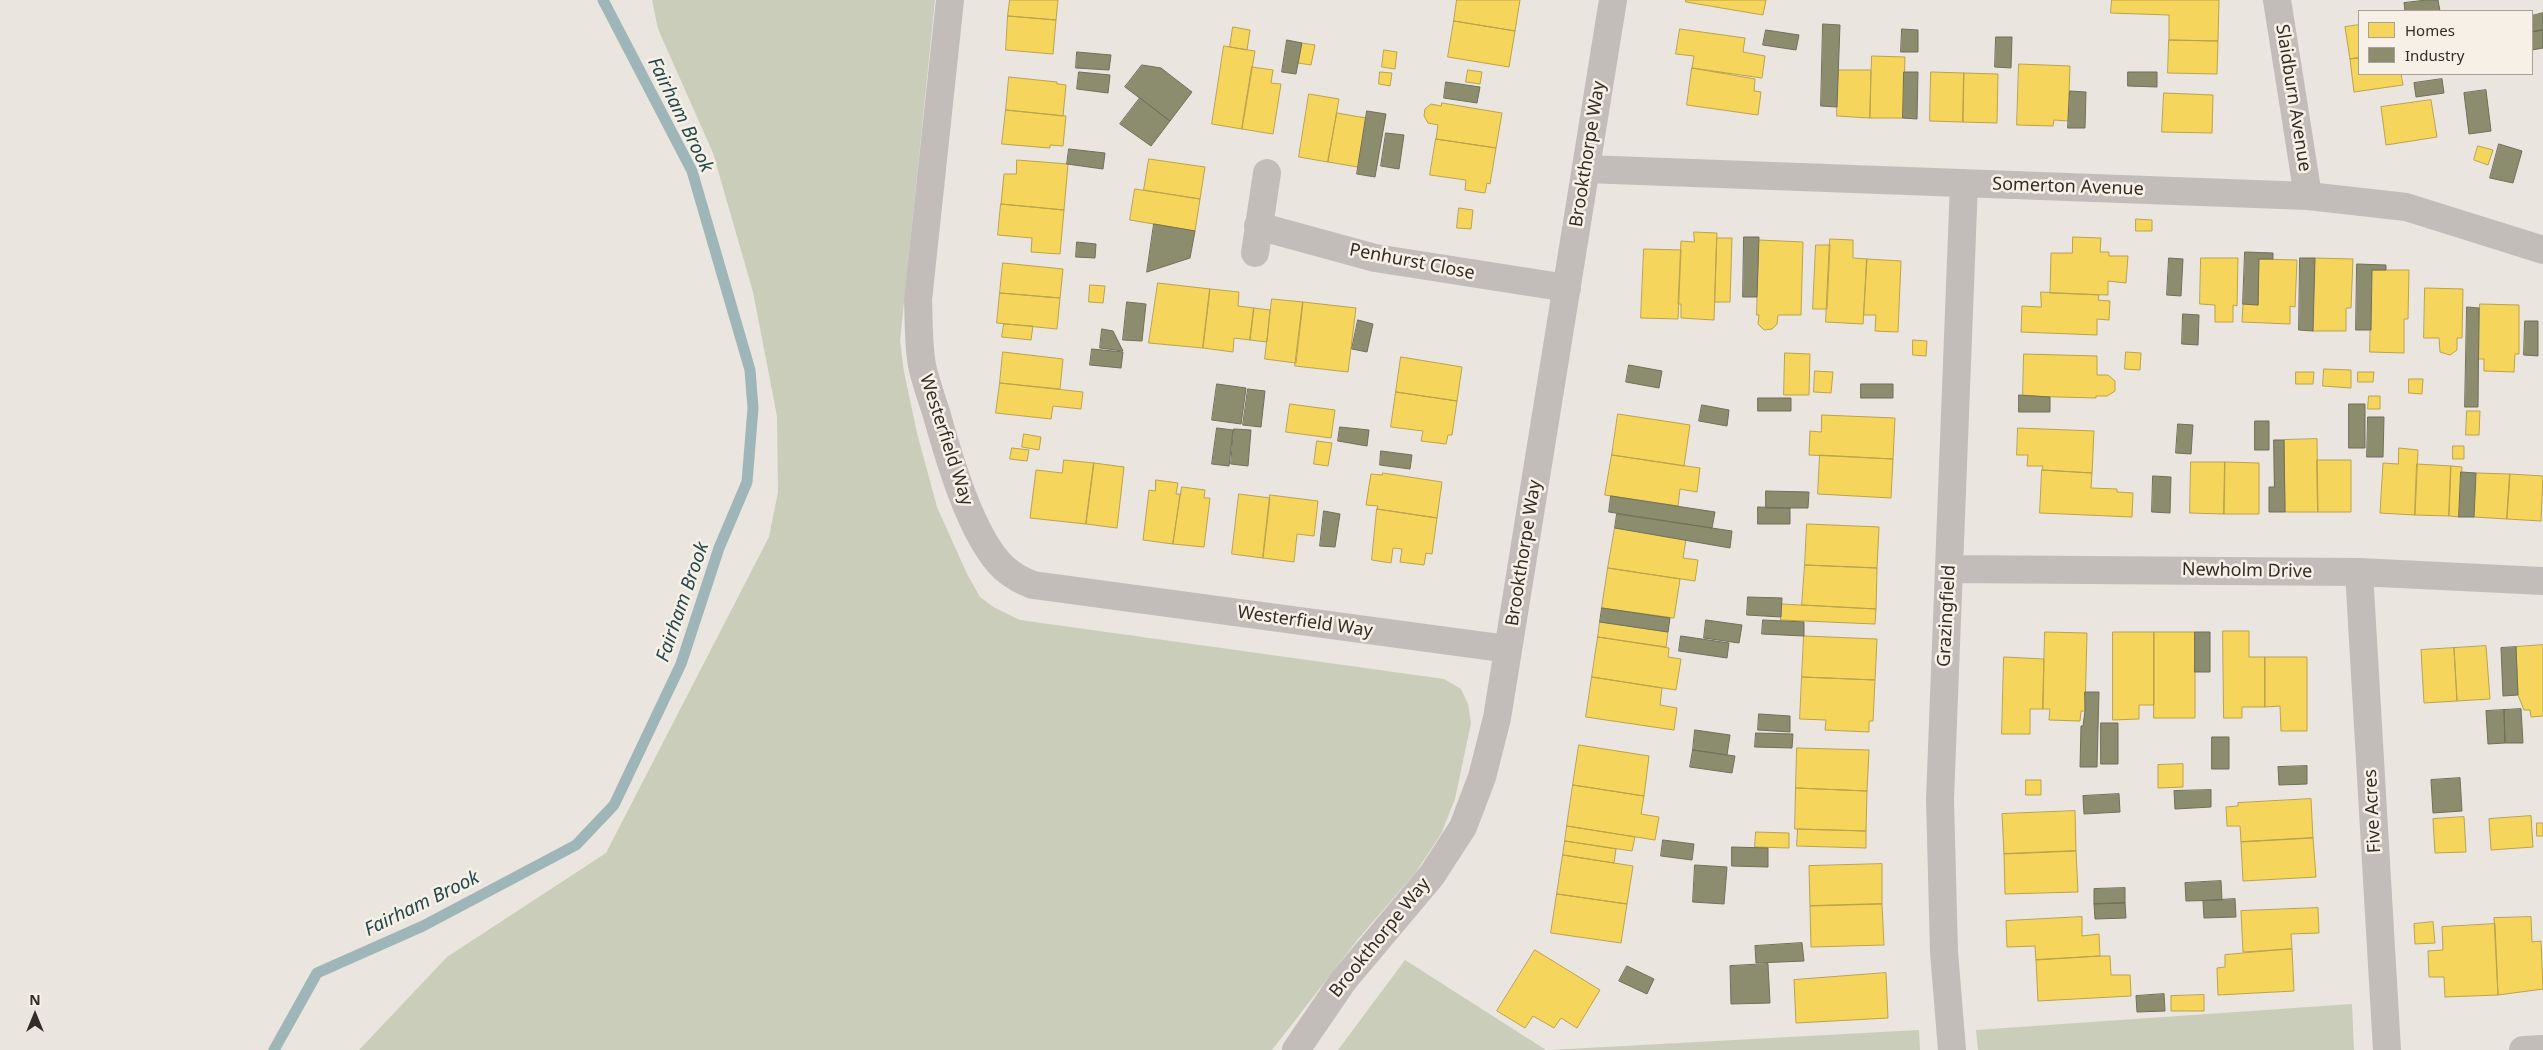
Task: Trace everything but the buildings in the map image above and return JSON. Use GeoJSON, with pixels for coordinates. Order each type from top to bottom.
{"type":"FeatureCollection","features":[{"type":"Feature","properties":{"kind":"street","name":"Westerfield Way"},"geometry":{"type":"LineString","coordinates":[[950,0],[918,300],[919,339],[922,365],[949,459],[972,517],[991,552],[1003,567],[1019,579],[1033,584],[1508,649]]}},
{"type":"Feature","properties":{"kind":"street","name":"Brookthorpe Way"},"geometry":{"type":"LineString","coordinates":[[1296,1050],[1343,981],[1432,875],[1463,827],[1482,777],[1493,735],[1508,649],[1613,0]]}},
{"type":"Feature","properties":{"kind":"street","name":"Slaidburn Avenue"},"geometry":{"type":"LineString","coordinates":[[2277,0],[2308,196]]}},
{"type":"Feature","properties":{"kind":"street","name":"Somerton Avenue"},"geometry":{"type":"LineString","coordinates":[[1586,169],[2308,196],[2406,207],[2543,250]]}},
{"type":"Feature","properties":{"kind":"street"},"geometry":{"type":"LineString","coordinates":[[1255,253],[1266,173]]}},
{"type":"Feature","properties":{"kind":"street","name":"Grazingfield"},"geometry":{"type":"LineString","coordinates":[[1952,1050],[1944,952],[1940,799],[1964,183]]}},
{"type":"Feature","properties":{"kind":"street","name":"Penhurst Close"},"geometry":{"type":"LineString","coordinates":[[1258,226],[1375,258],[1567,288]]}},
{"type":"Feature","properties":{"kind":"street","name":"Newholm Drive"},"geometry":{"type":"LineString","coordinates":[[1950,569],[2359,572],[2543,581]]}},
{"type":"Feature","properties":{"kind":"street","name":"Five Acres"},"geometry":{"type":"LineString","coordinates":[[2359,572],[2387,1050]]}},
{"type":"Feature","properties":{"kind":"street"},"geometry":{"type":"LineString","coordinates":[[2523,1050],[2543,1049]]}},
{"type":"Feature","properties":{"kind":"green space"},"geometry":{"type":"Polygon","coordinates":[[[652,0],[935,0],[900,341],[904,372],[917,433],[937,507],[967,574],[980,597],[995,608],[1020,620],[1444,679],[1461,689],[1468,704],[1471,723],[1455,799],[1441,834],[1416,872],[1359,938],[1272,1050],[359,1050],[447,957],[606,853],[769,537],[778,492],[777,416],[753,292],[713,153],[658,29],[652,0]]]}},
{"type":"Feature","properties":{"kind":"green space"},"geometry":{"type":"Polygon","coordinates":[[[1405,960],[1546,1050],[1338,1050],[1405,960]]]}},
{"type":"Feature","properties":{"kind":"green space"},"geometry":{"type":"Polygon","coordinates":[[[2352,1004],[2354,1050],[1978,1050],[1976,1030],[2352,1004]]]}},
{"type":"Feature","properties":{"kind":"green space"},"geometry":{"type":"Polygon","coordinates":[[[1919,1030],[1920,1050],[1550,1050],[1919,1030]]]}},
{"type":"Feature","properties":{"kind":"waterway","name":"Fairham Brook"},"geometry":{"type":"LineString","coordinates":[[274,1050],[317,973],[423,926],[576,845],[614,805],[681,664],[719,548],[747,482],[753,408],[750,370],[692,171],[603,0]]}}]}
